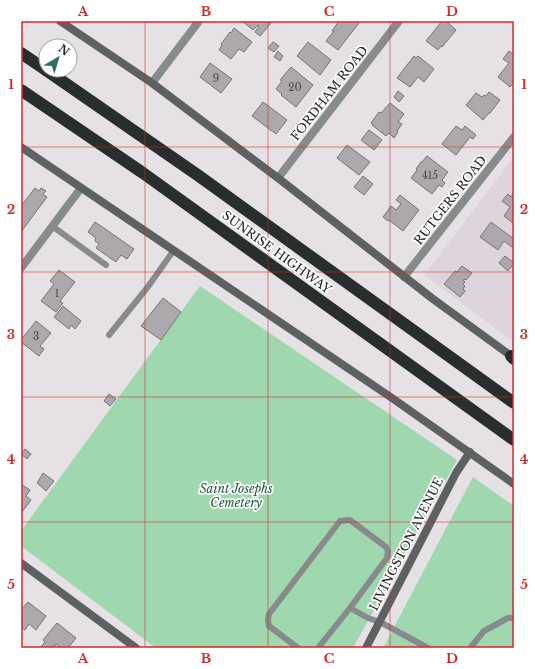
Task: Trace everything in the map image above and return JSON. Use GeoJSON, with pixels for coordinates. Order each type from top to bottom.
{"type":"FeatureCollection","features":[{"type":"Feature","properties":{"kind":"highway","name":"SUNRISE HIGHWAY"},"geometry":{"type":"LineString","coordinates":[[21,53],[38,65]]}},
{"type":"Feature","properties":{"kind":"highway","name":"SUNRISE HIGHWAY"},"geometry":{"type":"LineString","coordinates":[[58,78],[199,176],[514,403]]}},
{"type":"Feature","properties":{"kind":"highway","name":"SUNRISE HIGHWAY"},"geometry":{"type":"LineString","coordinates":[[21,90],[143,173],[514,440]]}},
{"type":"Feature","properties":{"kind":"main road"},"geometry":{"type":"LineString","coordinates":[[60,21],[152,83],[278,178],[404,277],[513,356]]}},
{"type":"Feature","properties":{"kind":"main road"},"geometry":{"type":"LineString","coordinates":[[21,147],[363,378],[514,484]]}},
{"type":"Feature","properties":{"kind":"main road","name":"LIVINGSTON AVENUE"},"geometry":{"type":"LineString","coordinates":[[366,648],[456,473],[470,452]]}},
{"type":"Feature","properties":{"kind":"main road"},"geometry":{"type":"LineString","coordinates":[[21,563],[136,648]]}},
{"type":"Feature","properties":{"kind":"street"},"geometry":{"type":"LineString","coordinates":[[152,83],[199,21]]}},
{"type":"Feature","properties":{"kind":"street","name":"FORDHAM ROAD"},"geometry":{"type":"LineString","coordinates":[[278,178],[400,21]]}},
{"type":"Feature","properties":{"kind":"street","name":"RUTGERS ROAD"},"geometry":{"type":"LineString","coordinates":[[404,277],[514,137]]}},
{"type":"Feature","properties":{"kind":"street"},"geometry":{"type":"LineString","coordinates":[[21,268],[81,188]]}},
{"type":"Feature","properties":{"kind":"lane"},"geometry":{"type":"LineString","coordinates":[[52,226],[106,265]]}},
{"type":"Feature","properties":{"kind":"lane"},"geometry":{"type":"LineString","coordinates":[[109,335],[147,288],[174,250]]}},
{"type":"Feature","properties":{"kind":"lane"},"geometry":{"type":"LineString","coordinates":[[298,648],[269,626],[269,614],[340,521],[350,520],[386,547],[388,551],[387,558],[318,648]]}},
{"type":"Feature","properties":{"kind":"lane"},"geometry":{"type":"LineString","coordinates":[[350,608],[368,618],[380,622],[428,648]]}},
{"type":"Feature","properties":{"kind":"lane"},"geometry":{"type":"LineString","coordinates":[[470,648],[484,631],[508,618],[514,618]]}},
{"type":"Feature","properties":{"kind":"shaded area"},"geometry":{"type":"Polygon","coordinates":[[[514,157],[514,342],[424,275],[514,157]]]}},
{"type":"Feature","properties":{"kind":"green space","name":"Saint Josephs Cemetery"},"geometry":{"type":"Polygon","coordinates":[[[200,286],[457,460],[353,648],[156,648],[21,546],[21,531],[200,286]]]}},
{"type":"Feature","properties":{"kind":"green space"},"geometry":{"type":"Polygon","coordinates":[[[473,477],[514,506],[514,648],[383,648],[473,477]]]}},
{"type":"Feature","properties":{"kind":"building"},"geometry":{"type":"Polygon","coordinates":[[[242,21],[269,21],[271,23],[260,36],[255,32],[259,26],[258,25],[253,30],[242,21]]]}},
{"type":"Feature","properties":{"kind":"building"},"geometry":{"type":"Polygon","coordinates":[[[339,21],[357,21],[359,23],[338,50],[326,41],[334,31],[332,31],[339,21]]]}},
{"type":"Feature","properties":{"kind":"building"},"geometry":{"type":"Polygon","coordinates":[[[442,21],[446,21],[456,30],[438,50],[426,41],[442,21]]]}},
{"type":"Feature","properties":{"kind":"building"},"geometry":{"type":"Polygon","coordinates":[[[234,28],[252,42],[244,52],[239,49],[231,59],[219,50],[222,45],[221,44],[234,28]]]}},
{"type":"Feature","properties":{"kind":"building"},"geometry":{"type":"Polygon","coordinates":[[[273,42],[279,46],[274,52],[268,48],[273,42]]]}},
{"type":"Feature","properties":{"kind":"building"},"geometry":{"type":"Polygon","coordinates":[[[308,42],[331,60],[320,75],[297,56],[308,42]]]}},
{"type":"Feature","properties":{"kind":"building"},"geometry":{"type":"Polygon","coordinates":[[[278,51],[283,56],[280,61],[274,57],[278,51]]]}},
{"type":"Feature","properties":{"kind":"building"},"geometry":{"type":"Polygon","coordinates":[[[509,51],[514,55],[514,82],[510,87],[498,77],[509,63],[503,59],[509,51]]]}},
{"type":"Feature","properties":{"kind":"building"},"geometry":{"type":"Polygon","coordinates":[[[414,56],[416,58],[418,56],[434,69],[424,82],[418,77],[410,87],[397,78],[414,56]]]}},
{"type":"Feature","properties":{"kind":"building"},"geometry":{"type":"Polygon","coordinates":[[[210,63],[232,79],[221,93],[200,77],[210,63]]]}},
{"type":"Feature","properties":{"kind":"building"},"geometry":{"type":"Polygon","coordinates":[[[291,67],[313,85],[296,107],[276,89],[282,81],[280,80],[291,67]]]}},
{"type":"Feature","properties":{"kind":"building"},"geometry":{"type":"Polygon","coordinates":[[[398,91],[404,96],[399,102],[394,97],[398,91]]]}},
{"type":"Feature","properties":{"kind":"building"},"geometry":{"type":"Polygon","coordinates":[[[489,92],[500,100],[483,120],[466,105],[476,93],[482,97],[484,95],[486,96],[489,92]]]}},
{"type":"Feature","properties":{"kind":"building"},"geometry":{"type":"Polygon","coordinates":[[[263,102],[287,120],[276,134],[252,116],[263,102]]]}},
{"type":"Feature","properties":{"kind":"building"},"geometry":{"type":"Polygon","coordinates":[[[390,103],[404,114],[398,122],[402,124],[394,138],[389,133],[386,136],[371,123],[379,112],[381,113],[390,103]]]}},
{"type":"Feature","properties":{"kind":"building"},"geometry":{"type":"Polygon","coordinates":[[[456,126],[462,130],[465,126],[476,135],[473,139],[470,137],[456,155],[442,144],[456,126]]]}},
{"type":"Feature","properties":{"kind":"building"},"geometry":{"type":"Polygon","coordinates":[[[369,130],[382,140],[374,150],[361,140],[369,130]]]}},
{"type":"Feature","properties":{"kind":"building"},"geometry":{"type":"Polygon","coordinates":[[[347,145],[370,162],[359,175],[337,158],[347,145]]]}},
{"type":"Feature","properties":{"kind":"building"},"geometry":{"type":"Polygon","coordinates":[[[427,156],[448,172],[442,180],[445,183],[442,187],[439,185],[432,194],[411,178],[421,162],[427,156]]]}},
{"type":"Feature","properties":{"kind":"building"},"geometry":{"type":"Polygon","coordinates":[[[363,176],[373,184],[364,195],[354,187],[363,176]]]}},
{"type":"Feature","properties":{"kind":"building"},"geometry":{"type":"Polygon","coordinates":[[[35,188],[39,191],[41,188],[46,191],[43,194],[47,197],[21,232],[21,206],[35,188]]]}},
{"type":"Feature","properties":{"kind":"building"},"geometry":{"type":"Polygon","coordinates":[[[514,192],[514,224],[504,216],[510,207],[502,201],[508,194],[511,197],[514,192]]]}},
{"type":"Feature","properties":{"kind":"building"},"geometry":{"type":"Polygon","coordinates":[[[400,195],[419,210],[403,231],[383,217],[391,206],[396,210],[401,204],[396,200],[400,195]]]}},
{"type":"Feature","properties":{"kind":"building"},"geometry":{"type":"Polygon","coordinates":[[[95,222],[134,249],[127,259],[121,255],[116,262],[96,248],[99,244],[95,241],[96,238],[88,232],[95,222]]]}},
{"type":"Feature","properties":{"kind":"building"},"geometry":{"type":"Polygon","coordinates":[[[491,222],[514,239],[514,244],[512,247],[504,241],[498,250],[480,237],[491,222]]]}},
{"type":"Feature","properties":{"kind":"building"},"geometry":{"type":"Polygon","coordinates":[[[505,256],[514,263],[508,271],[499,263],[505,256]]]}},
{"type":"Feature","properties":{"kind":"building"},"geometry":{"type":"Polygon","coordinates":[[[462,266],[472,273],[466,280],[463,280],[465,282],[463,284],[465,286],[463,289],[465,291],[460,297],[444,284],[455,271],[457,272],[462,266]]]}},
{"type":"Feature","properties":{"kind":"building"},"geometry":{"type":"Polygon","coordinates":[[[59,270],[75,282],[60,301],[63,303],[56,312],[41,301],[54,284],[50,281],[59,270]]]}},
{"type":"Feature","properties":{"kind":"building"},"geometry":{"type":"Polygon","coordinates":[[[163,298],[181,312],[161,340],[141,326],[163,298]]]}},
{"type":"Feature","properties":{"kind":"building"},"geometry":{"type":"Polygon","coordinates":[[[63,306],[81,321],[75,329],[71,325],[69,329],[54,317],[63,306]]]}},
{"type":"Feature","properties":{"kind":"building"},"geometry":{"type":"Polygon","coordinates":[[[36,321],[51,333],[40,346],[44,349],[39,356],[21,342],[36,321]]]}},
{"type":"Feature","properties":{"kind":"building"},"geometry":{"type":"Polygon","coordinates":[[[109,394],[116,399],[110,406],[104,401],[109,394]]]}},
{"type":"Feature","properties":{"kind":"building"},"geometry":{"type":"Polygon","coordinates":[[[25,449],[31,454],[27,459],[21,454],[25,449]]]}},
{"type":"Feature","properties":{"kind":"building"},"geometry":{"type":"Polygon","coordinates":[[[43,473],[54,481],[46,491],[37,483],[43,473]]]}},
{"type":"Feature","properties":{"kind":"building"},"geometry":{"type":"Polygon","coordinates":[[[21,484],[30,490],[26,496],[31,500],[22,512],[21,484]]]}},
{"type":"Feature","properties":{"kind":"building"},"geometry":{"type":"Polygon","coordinates":[[[28,602],[46,616],[36,630],[29,624],[25,630],[21,627],[23,620],[21,619],[21,610],[28,602]]]}},
{"type":"Feature","properties":{"kind":"building"},"geometry":{"type":"Polygon","coordinates":[[[57,623],[76,638],[68,648],[61,648],[56,644],[52,648],[42,648],[41,647],[45,642],[43,640],[57,623]]]}}]}
